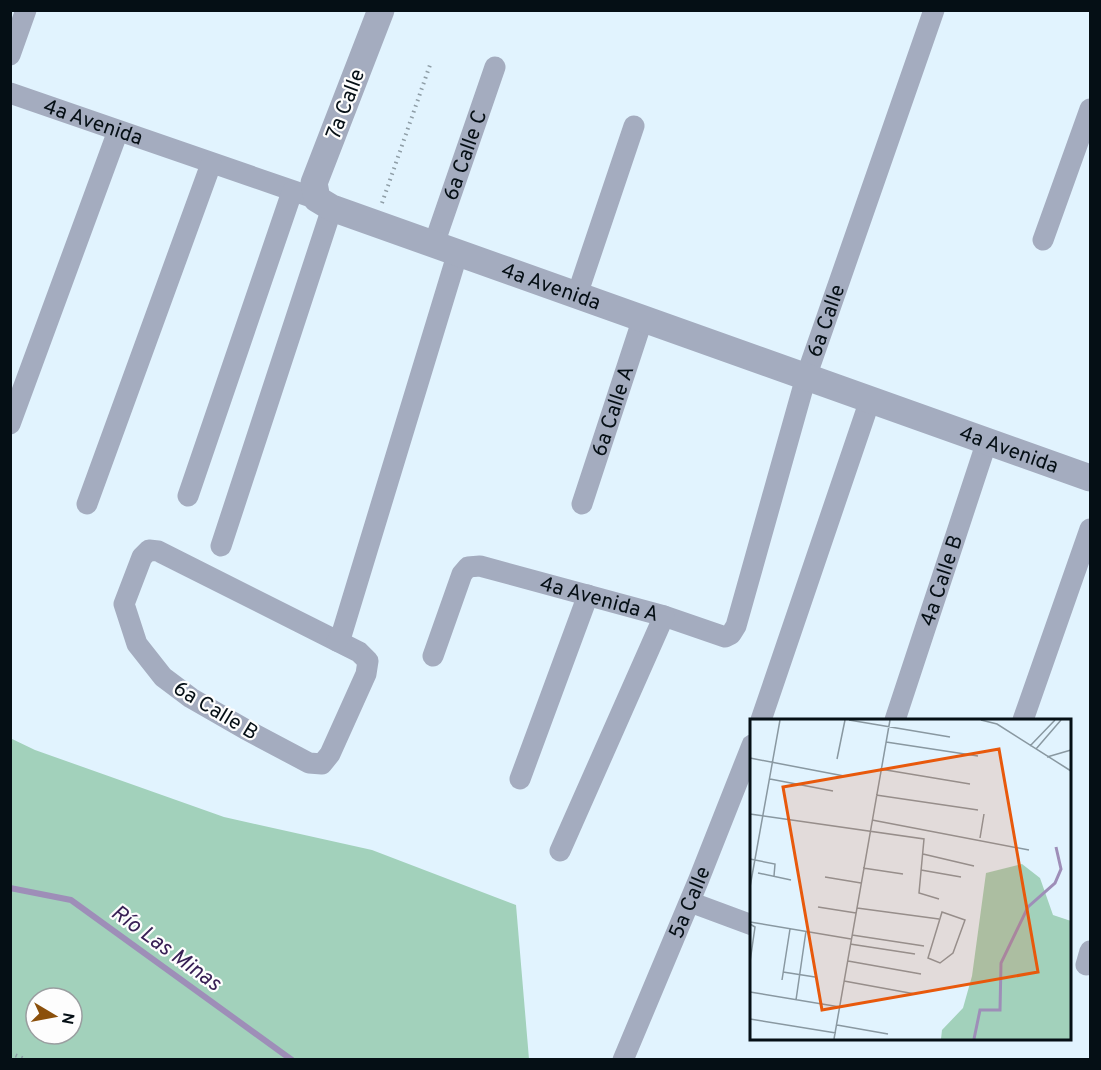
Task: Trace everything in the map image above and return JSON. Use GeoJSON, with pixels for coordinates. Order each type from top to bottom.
{"type":"FeatureCollection","features":[{"type":"Feature","properties":{"kind":"street"},"geometry":{"type":"LineString","coordinates":[[10,55],[26,10]]}},
{"type":"Feature","properties":{"kind":"street","name":"7a Calle"},"geometry":{"type":"LineString","coordinates":[[314,200],[315,183],[381,10]]}},
{"type":"Feature","properties":{"kind":"street","name":"6a Calle"},"geometry":{"type":"LineString","coordinates":[[731,634],[736,626],[806,376],[934,10]]}},
{"type":"Feature","properties":{"kind":"street","name":"6a Calle C"},"geometry":{"type":"LineString","coordinates":[[446,248],[495,67]]}},
{"type":"Feature","properties":{"kind":"street","name":"4a Avenida"},"geometry":{"type":"LineString","coordinates":[[10,93],[1090,478]]}},
{"type":"Feature","properties":{"kind":"street"},"geometry":{"type":"LineString","coordinates":[[1043,240],[1090,109]]}},
{"type":"Feature","properties":{"kind":"street"},"geometry":{"type":"LineString","coordinates":[[577,295],[634,126]]}},
{"type":"Feature","properties":{"kind":"street"},"geometry":{"type":"LineString","coordinates":[[10,424],[118,131]]}},
{"type":"Feature","properties":{"kind":"street"},"geometry":{"type":"LineString","coordinates":[[87,504],[211,164]]}},
{"type":"Feature","properties":{"kind":"street"},"geometry":{"type":"LineString","coordinates":[[188,496],[314,200]]}},
{"type":"Feature","properties":{"kind":"street"},"geometry":{"type":"LineString","coordinates":[[221,546],[314,200]]}},
{"type":"Feature","properties":{"kind":"street"},"geometry":{"type":"LineString","coordinates":[[337,640],[342,633],[446,248]]}},
{"type":"Feature","properties":{"kind":"street","name":"6a Calle A"},"geometry":{"type":"LineString","coordinates":[[582,504],[643,318]]}},
{"type":"Feature","properties":{"kind":"street"},"geometry":{"type":"LineString","coordinates":[[761,719],[870,400]]}},
{"type":"Feature","properties":{"kind":"street","name":"4a Calle B"},"geometry":{"type":"LineString","coordinates":[[895,719],[987,441]]}},
{"type":"Feature","properties":{"kind":"street"},"geometry":{"type":"LineString","coordinates":[[1023,719],[1090,529]]}},
{"type":"Feature","properties":{"kind":"street","name":"6a Calle B"},"geometry":{"type":"LineString","coordinates":[[149,550],[158,552],[337,640],[359,652],[368,661],[366,674],[330,754],[322,764],[309,763],[190,698],[163,677],[137,644],[124,604],[142,557],[149,550]]}},
{"type":"Feature","properties":{"kind":"street","name":"4a Avenida A"},"geometry":{"type":"LineString","coordinates":[[433,656],[462,574],[468,567],[480,566],[664,616],[725,637],[731,634]]}},
{"type":"Feature","properties":{"kind":"street"},"geometry":{"type":"LineString","coordinates":[[520,779],[588,595]]}},
{"type":"Feature","properties":{"kind":"street"},"geometry":{"type":"LineString","coordinates":[[560,851],[664,616]]}},
{"type":"Feature","properties":{"kind":"street","name":"5a Calle"},"geometry":{"type":"LineString","coordinates":[[623,1059],[690,902],[750,750]]}},
{"type":"Feature","properties":{"kind":"street"},"geometry":{"type":"LineString","coordinates":[[690,902],[750,924]]}},
{"type":"Feature","properties":{"kind":"path"},"geometry":{"type":"LineString","coordinates":[[375,222],[431,62]]}},
{"type":"Feature","properties":{"kind":"path"},"geometry":{"type":"LineString","coordinates":[[10,1053],[27,1059]]}},
{"type":"Feature","properties":{"kind":"green space"},"geometry":{"type":"Polygon","coordinates":[[[10,738],[35,750],[224,817],[372,850],[516,905],[529,1059],[11,1059],[10,738]]]}},
{"type":"Feature","properties":{"kind":"waterway","name":"Río Las Minas"},"geometry":{"type":"LineString","coordinates":[[10,888],[71,900],[292,1060]]}}]}
